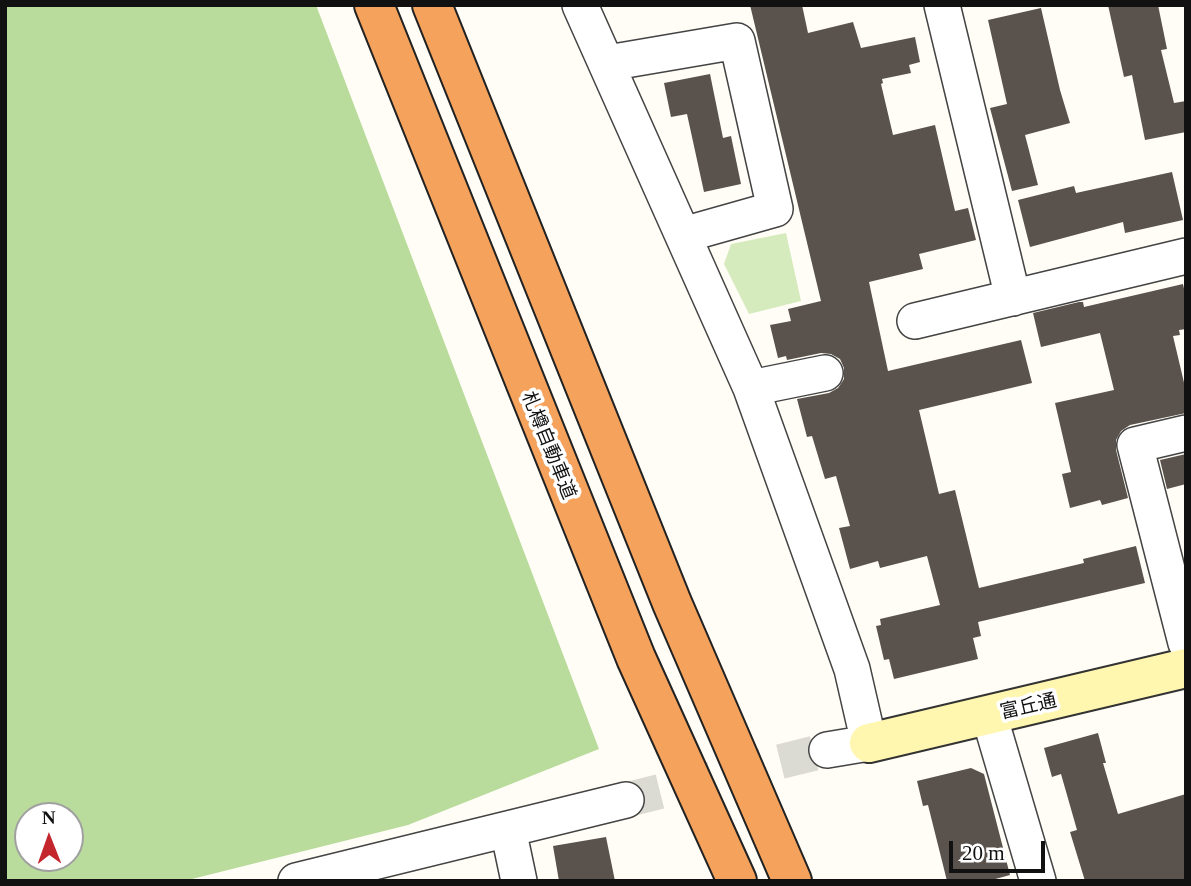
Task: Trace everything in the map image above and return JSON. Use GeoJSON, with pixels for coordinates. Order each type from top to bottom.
{"type":"FeatureCollection","features":[{"type":"Feature","properties":{"kind":"highway","name":"札樽自動車道"},"geometry":{"type":"LineString","coordinates":[[374,5],[636,658],[737,881]]}},
{"type":"Feature","properties":{"kind":"highway"},"geometry":{"type":"LineString","coordinates":[[432,5],[672,603],[792,881]]}},
{"type":"Feature","properties":{"kind":"street"},"geometry":{"type":"LineString","coordinates":[[580,5],[751,388],[852,669],[869,743],[827,750]]}},
{"type":"Feature","properties":{"kind":"street"},"geometry":{"type":"LineString","coordinates":[[942,5],[1013,298]]}},
{"type":"Feature","properties":{"kind":"street"},"geometry":{"type":"LineString","coordinates":[[608,63],[737,41],[775,209],[683,235]]}},
{"type":"Feature","properties":{"kind":"street"},"geometry":{"type":"LineString","coordinates":[[915,321],[1186,256]]}},
{"type":"Feature","properties":{"kind":"street"},"geometry":{"type":"LineString","coordinates":[[751,388],[825,373]]}},
{"type":"Feature","properties":{"kind":"street"},"geometry":{"type":"LineString","coordinates":[[1186,433],[1135,445],[1186,643]]}},
{"type":"Feature","properties":{"kind":"street","name":"富丘通"},"geometry":{"type":"LineString","coordinates":[[869,743],[1186,667]]}},
{"type":"Feature","properties":{"kind":"street"},"geometry":{"type":"LineString","coordinates":[[989,715],[1038,881]]}},
{"type":"Feature","properties":{"kind":"street"},"geometry":{"type":"LineString","coordinates":[[296,881],[626,800]]}},
{"type":"Feature","properties":{"kind":"street"},"geometry":{"type":"LineString","coordinates":[[508,829],[519,881]]}},
{"type":"Feature","properties":{"kind":"green space"},"geometry":{"type":"Polygon","coordinates":[[[5,5],[316,5],[599,749],[408,825],[184,881],[5,881],[5,5]]]}},
{"type":"Feature","properties":{"kind":"green space"},"geometry":{"type":"Polygon","coordinates":[[[786,233],[801,301],[749,314],[724,264],[731,244],[786,233]]]}},
{"type":"Feature","properties":{"kind":"building"},"geometry":{"type":"Polygon","coordinates":[[[750,5],[802,5],[808,33],[853,22],[861,48],[915,37],[920,62],[909,65],[911,73],[882,79],[893,135],[935,125],[955,211],[968,208],[976,240],[919,254],[923,269],[869,282],[888,371],[1021,340],[1032,383],[919,410],[939,494],[955,490],[979,588],[1084,563],[1083,559],[1136,546],[1145,583],[978,622],[981,636],[973,638],[978,659],[894,679],[889,659],[884,660],[876,626],[881,625],[880,619],[940,605],[927,556],[880,568],[878,561],[850,569],[839,528],[850,526],[836,476],[825,479],[812,436],[807,437],[797,399],[829,393],[838,388],[844,379],[844,368],[840,359],[831,354],[821,353],[787,360],[786,356],[778,358],[770,325],[791,321],[788,309],[821,301],[750,5]]]}},
{"type":"Feature","properties":{"kind":"building"},"geometry":{"type":"Polygon","coordinates":[[[1108,5],[1158,5],[1167,49],[1161,50],[1174,103],[1186,101],[1186,132],[1145,140],[1132,75],[1124,77],[1108,5]]]}},
{"type":"Feature","properties":{"kind":"building"},"geometry":{"type":"Polygon","coordinates":[[[1041,8],[1070,123],[1025,135],[1038,185],[1012,191],[990,108],[1007,104],[988,20],[1041,8]]]}},
{"type":"Feature","properties":{"kind":"building"},"geometry":{"type":"Polygon","coordinates":[[[710,74],[723,138],[731,136],[741,184],[704,192],[687,114],[671,117],[664,83],[710,74]]]}},
{"type":"Feature","properties":{"kind":"building"},"geometry":{"type":"Polygon","coordinates":[[[1172,172],[1183,220],[1125,233],[1123,222],[1030,247],[1018,200],[1074,186],[1076,193],[1172,172]]]}},
{"type":"Feature","properties":{"kind":"building"},"geometry":{"type":"Polygon","coordinates":[[[1183,284],[1186,329],[1179,330],[1180,335],[1173,336],[1186,391],[1186,413],[1130,425],[1121,431],[1116,440],[1116,450],[1128,498],[1102,505],[1100,500],[1070,508],[1062,474],[1071,472],[1055,403],[1114,390],[1100,333],[1041,347],[1033,313],[1079,302],[1083,302],[1084,307],[1183,284]]]}},
{"type":"Feature","properties":{"kind":"building"},"geometry":{"type":"Polygon","coordinates":[[[1186,454],[1186,484],[1167,489],[1160,460],[1186,454]]]}},
{"type":"Feature","properties":{"kind":"building"},"geometry":{"type":"Polygon","coordinates":[[[1098,733],[1106,763],[1103,763],[1118,814],[1186,794],[1186,881],[1085,881],[1070,832],[1077,830],[1061,774],[1052,777],[1044,748],[1098,733]]]}},
{"type":"Feature","properties":{"kind":"building"},"geometry":{"type":"Polygon","coordinates":[[[971,768],[984,774],[1010,875],[988,881],[947,881],[928,805],[923,806],[917,781],[971,768]]]}},
{"type":"Feature","properties":{"kind":"building"},"geometry":{"type":"Polygon","coordinates":[[[606,837],[615,881],[559,881],[553,846],[606,837]]]}},
{"type":"Feature","properties":{"kind":"tunnel"},"geometry":{"type":"LineString","coordinates":[[626,800],[827,750]]}}]}
